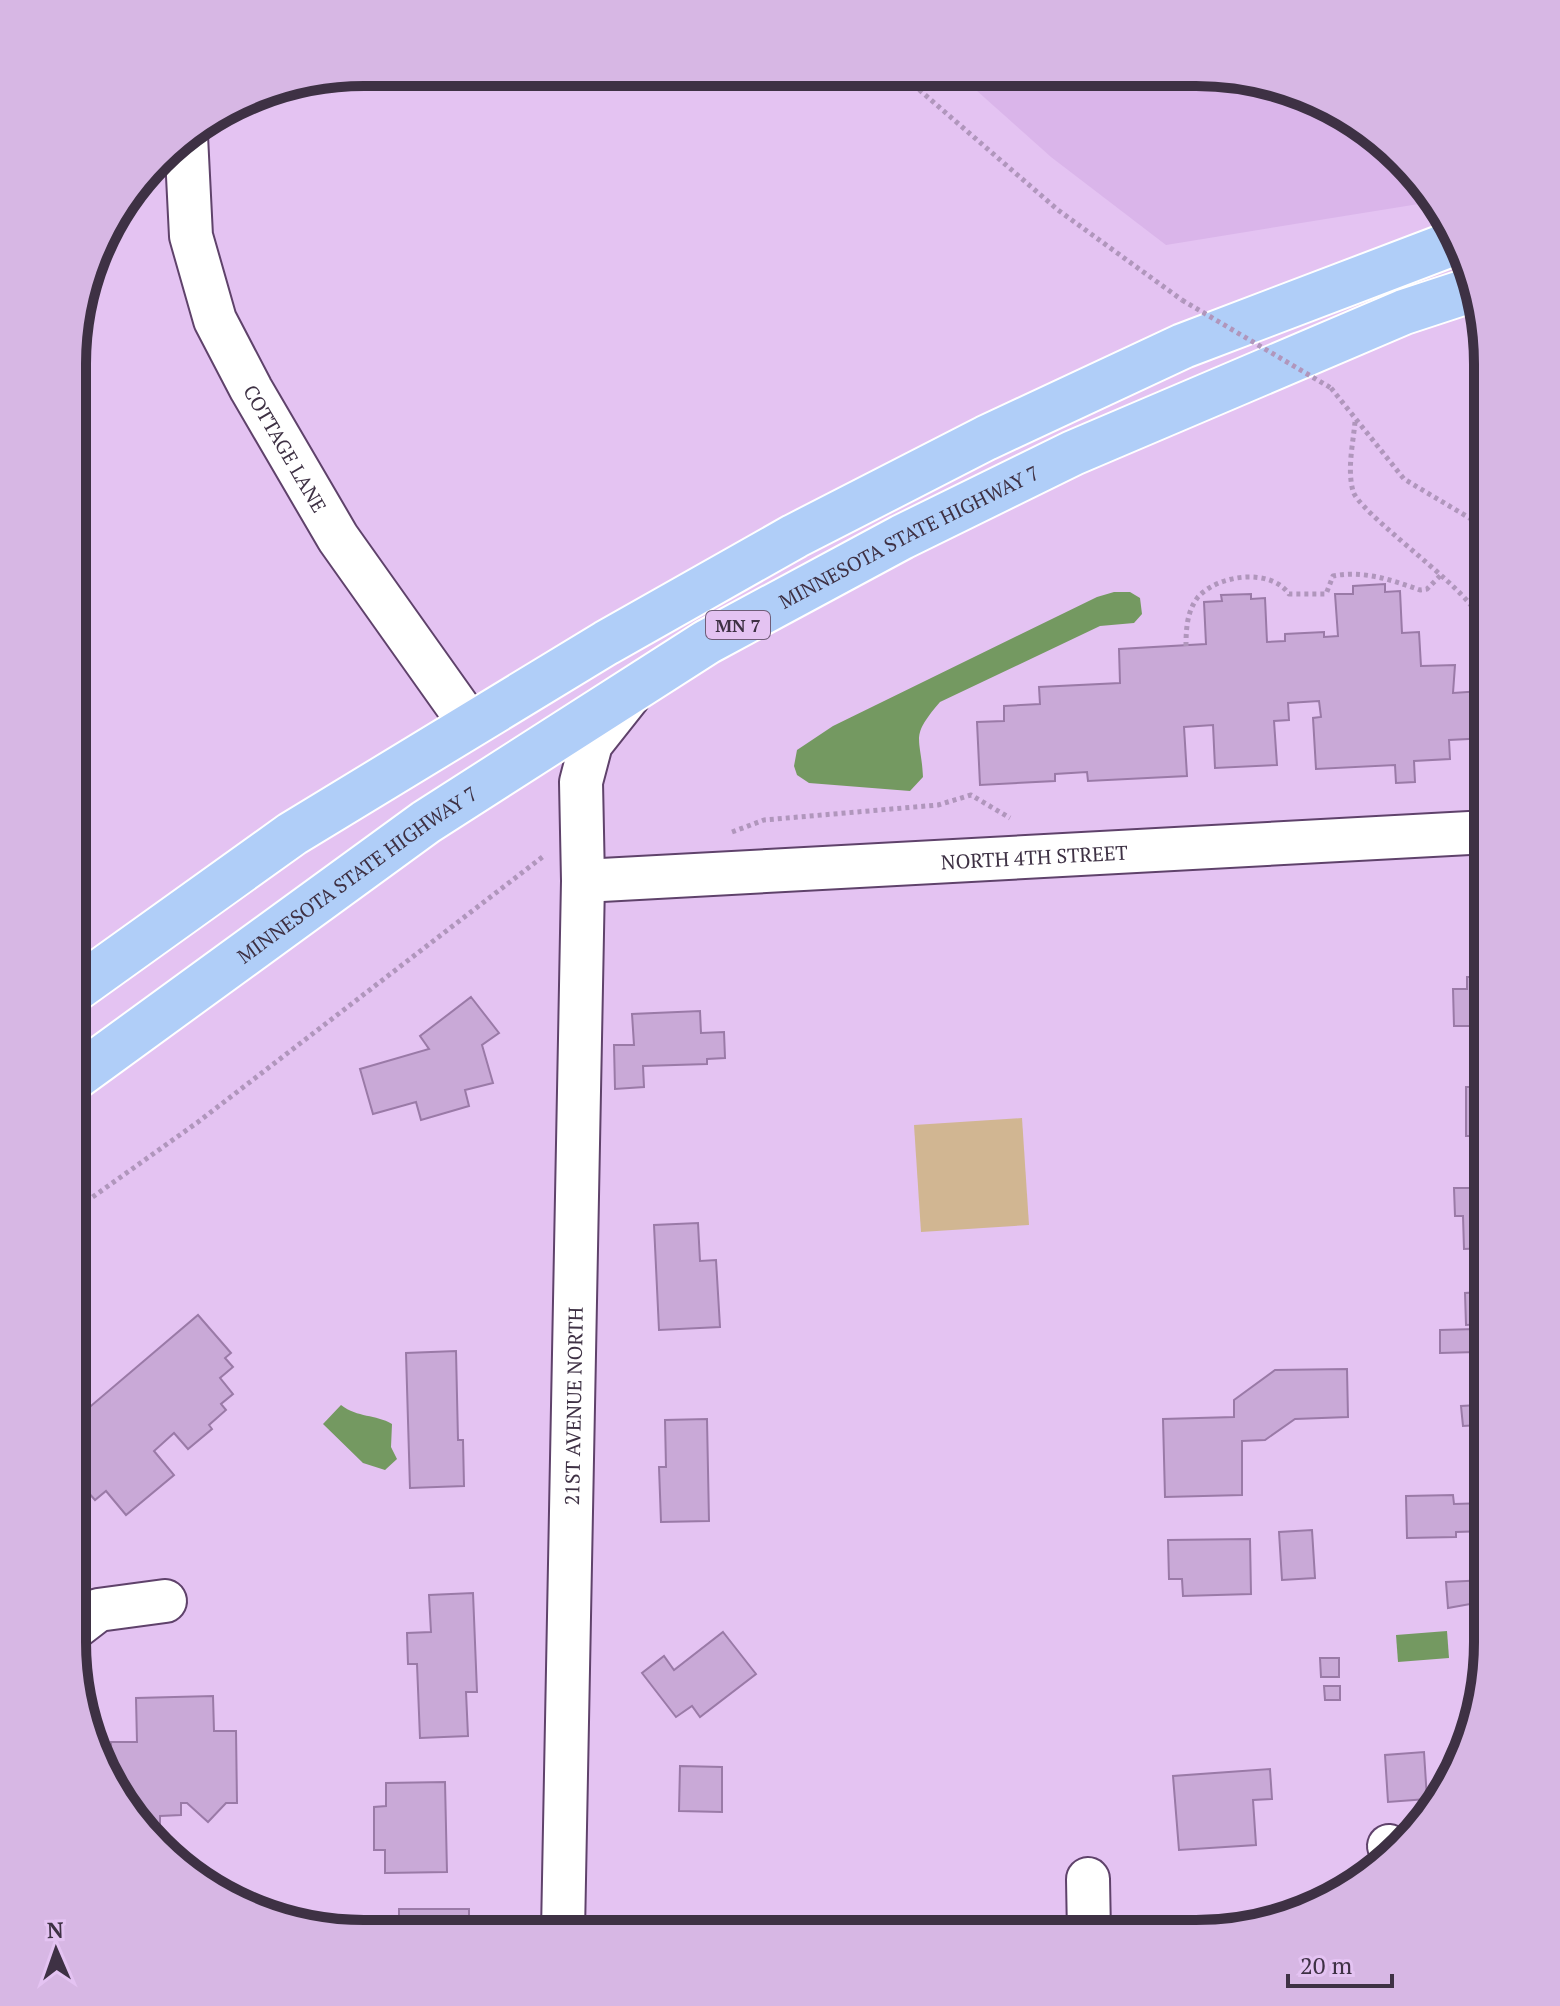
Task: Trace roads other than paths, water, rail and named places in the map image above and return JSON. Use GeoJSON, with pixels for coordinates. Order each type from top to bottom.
{"type":"FeatureCollection","features":[{"type":"Feature","properties":{"kind":"highway","name":"MN 7"},"geometry":{"type":"LineString","coordinates":[[86,982],[292,834],[470,724],[704,586],[986,438],[1183,346],[1447,245]]}},
{"type":"Feature","properties":{"kind":"highway","name":"MINNESOTA STATE HIGHWAY 7"},"geometry":{"type":"LineString","coordinates":[[86,1070],[426,822],[707,642],[821,580],[1073,453],[1404,312],[1465,292]]}},
{"type":"Feature","properties":{"kind":"street","name":"COTTAGE LANE"},"geometry":{"type":"LineString","coordinates":[[187,151],[191,236],[215,320],[251,389],[338,538],[470,724]]}},
{"type":"Feature","properties":{"kind":"street","name":"21ST AVENUE NORTH"},"geometry":{"type":"LineString","coordinates":[[563,1919],[583,881],[581,782],[591,744],[637,686]]}},
{"type":"Feature","properties":{"kind":"street","name":"NORTH 4TH STREET"},"geometry":{"type":"LineString","coordinates":[[583,881],[1474,833]]}},
{"type":"Feature","properties":{"kind":"street"},"geometry":{"type":"LineString","coordinates":[[86,1619],[98,1610],[165,1601]]}},
{"type":"Feature","properties":{"kind":"street"},"geometry":{"type":"LineString","coordinates":[[1088,1879],[1089,1919]]}}]}
